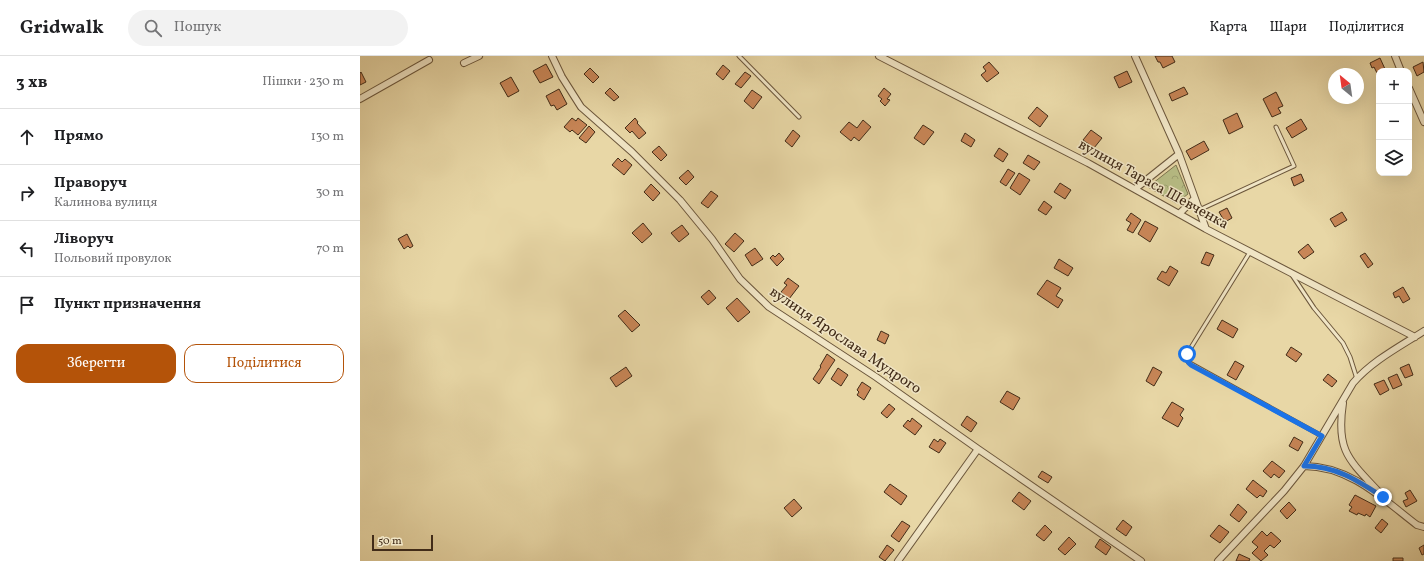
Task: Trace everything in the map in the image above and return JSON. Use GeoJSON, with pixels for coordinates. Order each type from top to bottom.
{"type":"FeatureCollection","features":[{"type":"Feature","properties":{"kind":"street"},"geometry":{"type":"LineString","coordinates":[[464,63],[478,56]]}},
{"type":"Feature","properties":{"kind":"street","name":"вулиця Ярослава Мудрого"},"geometry":{"type":"LineString","coordinates":[[552,56],[562,77],[581,107],[632,152],[680,200],[712,239],[740,279],[756,295],[782,316],[876,376],[978,449],[1141,561]]}},
{"type":"Feature","properties":{"kind":"street","name":"вулиця Тараса Шевченка"},"geometry":{"type":"LineString","coordinates":[[879,56],[1088,163],[1206,230],[1415,337]]}},
{"type":"Feature","properties":{"kind":"street"},"geometry":{"type":"LineString","coordinates":[[1135,56],[1179,154],[1206,230]]}},
{"type":"Feature","properties":{"kind":"street"},"geometry":{"type":"LineString","coordinates":[[1395,56],[1400,68]]}},
{"type":"Feature","properties":{"kind":"street"},"geometry":{"type":"LineString","coordinates":[[360,99],[429,60]]}},
{"type":"Feature","properties":{"kind":"street"},"geometry":{"type":"LineString","coordinates":[[1412,95],[1424,122]]}},
{"type":"Feature","properties":{"kind":"street"},"geometry":{"type":"LineString","coordinates":[[1135,189],[1179,154]]}},
{"type":"Feature","properties":{"kind":"street"},"geometry":{"type":"LineString","coordinates":[[1179,214],[1194,199]]}},
{"type":"Feature","properties":{"kind":"street"},"geometry":{"type":"LineString","coordinates":[[1218,561],[1284,491],[1304,466],[1344,398],[1363,371],[1424,331]]}},
{"type":"Feature","properties":{"kind":"street"},"geometry":{"type":"LineString","coordinates":[[1344,398],[1341,420],[1341,438],[1345,451],[1360,472],[1383,497],[1417,525],[1424,527]]}},
{"type":"Feature","properties":{"kind":"street"},"geometry":{"type":"LineString","coordinates":[[898,561],[978,449]]}},
{"type":"Feature","properties":{"kind":"street"},"geometry":{"type":"LineString","coordinates":[[1304,466],[1317,466],[1343,473],[1383,497]]}},
{"type":"Feature","properties":{"kind":"lane"},"geometry":{"type":"LineString","coordinates":[[739,56],[800,117]]}},
{"type":"Feature","properties":{"kind":"lane"},"geometry":{"type":"LineString","coordinates":[[1199,210],[1294,166],[1276,127]]}},
{"type":"Feature","properties":{"kind":"lane"},"geometry":{"type":"LineString","coordinates":[[1250,252],[1187,354],[1186,358],[1188,362],[1322,436]]}},
{"type":"Feature","properties":{"kind":"lane"},"geometry":{"type":"LineString","coordinates":[[1290,273],[1314,308],[1343,343],[1350,357],[1357,378]]}},
{"type":"Feature","properties":{"kind":"green space"},"geometry":{"type":"Polygon","coordinates":[[[1176,165],[1188,194],[1176,203],[1148,187],[1176,165]]]}},
{"type":"Feature","properties":{"kind":"building"},"geometry":{"type":"Polygon","coordinates":[[[1155,56],[1172,56],[1175,62],[1163,68],[1155,56]]]}},
{"type":"Feature","properties":{"kind":"building"},"geometry":{"type":"Polygon","coordinates":[[[1380,58],[1385,68],[1376,68],[1376,71],[1374,67],[1372,68],[1370,63],[1380,58]]]}},
{"type":"Feature","properties":{"kind":"building"},"geometry":{"type":"Polygon","coordinates":[[[989,62],[999,73],[987,82],[981,75],[986,71],[983,67],[989,62]]]}},
{"type":"Feature","properties":{"kind":"building"},"geometry":{"type":"Polygon","coordinates":[[[1423,62],[1424,72],[1417,76],[1413,67],[1423,62]]]}},
{"type":"Feature","properties":{"kind":"building"},"geometry":{"type":"Polygon","coordinates":[[[546,64],[553,77],[540,83],[533,71],[546,64]]]}},
{"type":"Feature","properties":{"kind":"building"},"geometry":{"type":"Polygon","coordinates":[[[723,65],[730,71],[723,80],[716,74],[723,65]]]}},
{"type":"Feature","properties":{"kind":"building"},"geometry":{"type":"Polygon","coordinates":[[[590,68],[599,77],[593,83],[584,74],[590,68]]]}},
{"type":"Feature","properties":{"kind":"building"},"geometry":{"type":"Polygon","coordinates":[[[1127,71],[1132,82],[1119,88],[1114,77],[1127,71]]]}},
{"type":"Feature","properties":{"kind":"building"},"geometry":{"type":"Polygon","coordinates":[[[361,72],[366,82],[360,85],[360,73],[361,72]]]}},
{"type":"Feature","properties":{"kind":"building"},"geometry":{"type":"Polygon","coordinates":[[[745,72],[751,76],[741,88],[735,84],[745,72]]]}},
{"type":"Feature","properties":{"kind":"building"},"geometry":{"type":"Polygon","coordinates":[[[511,77],[519,91],[508,97],[500,83],[511,77]]]}},
{"type":"Feature","properties":{"kind":"building"},"geometry":{"type":"Polygon","coordinates":[[[1184,87],[1188,94],[1172,101],[1169,94],[1184,87]]]}},
{"type":"Feature","properties":{"kind":"building"},"geometry":{"type":"Polygon","coordinates":[[[610,88],[619,97],[614,101],[605,93],[610,88]]]}},
{"type":"Feature","properties":{"kind":"building"},"geometry":{"type":"Polygon","coordinates":[[[884,88],[891,94],[887,99],[890,100],[885,106],[880,101],[882,99],[878,96],[884,88]]]}},
{"type":"Feature","properties":{"kind":"building"},"geometry":{"type":"Polygon","coordinates":[[[559,89],[567,104],[557,110],[554,105],[551,106],[546,96],[559,89]]]}},
{"type":"Feature","properties":{"kind":"building"},"geometry":{"type":"Polygon","coordinates":[[[752,90],[762,97],[753,109],[744,101],[752,90]]]}},
{"type":"Feature","properties":{"kind":"building"},"geometry":{"type":"Polygon","coordinates":[[[1276,92],[1283,106],[1278,108],[1281,113],[1272,117],[1263,99],[1276,92]]]}},
{"type":"Feature","properties":{"kind":"building"},"geometry":{"type":"Polygon","coordinates":[[[1037,107],[1048,116],[1040,127],[1028,118],[1037,107]]]}},
{"type":"Feature","properties":{"kind":"building"},"geometry":{"type":"Polygon","coordinates":[[[1237,113],[1243,127],[1229,134],[1223,120],[1237,113]]]}},
{"type":"Feature","properties":{"kind":"building"},"geometry":{"type":"Polygon","coordinates":[[[572,118],[576,121],[578,118],[587,125],[578,135],[572,130],[570,132],[564,127],[572,118]]]}},
{"type":"Feature","properties":{"kind":"building"},"geometry":{"type":"Polygon","coordinates":[[[635,118],[638,122],[637,123],[646,133],[639,139],[632,131],[630,133],[625,128],[635,118]]]}},
{"type":"Feature","properties":{"kind":"building"},"geometry":{"type":"Polygon","coordinates":[[[1301,119],[1307,129],[1292,138],[1286,128],[1301,119]]]}},
{"type":"Feature","properties":{"kind":"building"},"geometry":{"type":"Polygon","coordinates":[[[863,120],[871,127],[859,141],[854,137],[851,141],[840,132],[849,122],[857,128],[863,120]]]}},
{"type":"Feature","properties":{"kind":"building"},"geometry":{"type":"Polygon","coordinates":[[[923,125],[934,132],[924,145],[914,138],[923,125]]]}},
{"type":"Feature","properties":{"kind":"building"},"geometry":{"type":"Polygon","coordinates":[[[589,126],[595,132],[586,143],[579,138],[589,126]]]}},
{"type":"Feature","properties":{"kind":"building"},"geometry":{"type":"Polygon","coordinates":[[[793,130],[800,136],[792,147],[785,141],[793,130]]]}},
{"type":"Feature","properties":{"kind":"building"},"geometry":{"type":"Polygon","coordinates":[[[1091,130],[1102,138],[1094,148],[1083,140],[1091,130]]]}},
{"type":"Feature","properties":{"kind":"building"},"geometry":{"type":"Polygon","coordinates":[[[965,133],[975,140],[971,147],[961,141],[965,133]]]}},
{"type":"Feature","properties":{"kind":"building"},"geometry":{"type":"Polygon","coordinates":[[[1204,141],[1209,150],[1191,160],[1186,151],[1204,141]]]}},
{"type":"Feature","properties":{"kind":"building"},"geometry":{"type":"Polygon","coordinates":[[[659,146],[667,155],[661,161],[652,152],[659,146]]]}},
{"type":"Feature","properties":{"kind":"building"},"geometry":{"type":"Polygon","coordinates":[[[999,148],[1008,154],[1003,162],[994,156],[999,148]]]}},
{"type":"Feature","properties":{"kind":"building"},"geometry":{"type":"Polygon","coordinates":[[[1028,155],[1040,162],[1034,170],[1023,163],[1028,155]]]}},
{"type":"Feature","properties":{"kind":"building"},"geometry":{"type":"Polygon","coordinates":[[[618,158],[622,162],[625,159],[632,165],[624,175],[612,165],[618,158]]]}},
{"type":"Feature","properties":{"kind":"building"},"geometry":{"type":"Polygon","coordinates":[[[1008,169],[1015,173],[1006,186],[1000,182],[1008,169]]]}},
{"type":"Feature","properties":{"kind":"building"},"geometry":{"type":"Polygon","coordinates":[[[688,170],[694,177],[686,185],[679,178],[688,170]]]}},
{"type":"Feature","properties":{"kind":"building"},"geometry":{"type":"Polygon","coordinates":[[[1019,173],[1030,180],[1020,195],[1010,188],[1019,173]]]}},
{"type":"Feature","properties":{"kind":"building"},"geometry":{"type":"Polygon","coordinates":[[[1301,174],[1304,181],[1294,186],[1291,178],[1301,174]]]}},
{"type":"Feature","properties":{"kind":"building"},"geometry":{"type":"Polygon","coordinates":[[[1060,183],[1071,190],[1065,199],[1054,192],[1060,183]]]}},
{"type":"Feature","properties":{"kind":"building"},"geometry":{"type":"Polygon","coordinates":[[[651,184],[660,193],[653,201],[644,192],[651,184]]]}},
{"type":"Feature","properties":{"kind":"building"},"geometry":{"type":"Polygon","coordinates":[[[711,191],[718,196],[708,208],[701,203],[711,191]]]}},
{"type":"Feature","properties":{"kind":"building"},"geometry":{"type":"Polygon","coordinates":[[[1044,201],[1052,207],[1046,215],[1038,210],[1044,201]]]}},
{"type":"Feature","properties":{"kind":"building"},"geometry":{"type":"Polygon","coordinates":[[[1227,208],[1232,218],[1225,222],[1219,212],[1227,208]]]}},
{"type":"Feature","properties":{"kind":"building"},"geometry":{"type":"Polygon","coordinates":[[[1342,212],[1347,220],[1335,227],[1330,219],[1342,212]]]}},
{"type":"Feature","properties":{"kind":"building"},"geometry":{"type":"Polygon","coordinates":[[[1131,213],[1141,220],[1133,233],[1127,230],[1131,223],[1126,220],[1131,213]]]}},
{"type":"Feature","properties":{"kind":"building"},"geometry":{"type":"Polygon","coordinates":[[[1145,221],[1158,228],[1150,242],[1138,234],[1145,221]]]}},
{"type":"Feature","properties":{"kind":"building"},"geometry":{"type":"Polygon","coordinates":[[[643,223],[652,234],[642,243],[632,233],[643,223]]]}},
{"type":"Feature","properties":{"kind":"building"},"geometry":{"type":"Polygon","coordinates":[[[682,225],[689,234],[679,242],[671,233],[682,225]]]}},
{"type":"Feature","properties":{"kind":"building"},"geometry":{"type":"Polygon","coordinates":[[[735,233],[744,241],[734,252],[725,244],[735,233]]]}},
{"type":"Feature","properties":{"kind":"building"},"geometry":{"type":"Polygon","coordinates":[[[407,234],[413,246],[410,248],[408,246],[404,249],[398,239],[407,234]]]}},
{"type":"Feature","properties":{"kind":"building"},"geometry":{"type":"Polygon","coordinates":[[[1308,244],[1314,252],[1304,259],[1298,252],[1308,244]]]}},
{"type":"Feature","properties":{"kind":"building"},"geometry":{"type":"Polygon","coordinates":[[[755,248],[763,259],[752,266],[745,255],[755,248]]]}},
{"type":"Feature","properties":{"kind":"building"},"geometry":{"type":"Polygon","coordinates":[[[1206,252],[1214,255],[1209,266],[1201,263],[1206,252]]]}},
{"type":"Feature","properties":{"kind":"building"},"geometry":{"type":"Polygon","coordinates":[[[779,253],[784,259],[777,266],[770,258],[773,255],[775,257],[779,253]]]}},
{"type":"Feature","properties":{"kind":"building"},"geometry":{"type":"Polygon","coordinates":[[[1365,253],[1373,264],[1368,268],[1360,256],[1365,253]]]}},
{"type":"Feature","properties":{"kind":"building"},"geometry":{"type":"Polygon","coordinates":[[[1059,259],[1073,268],[1068,276],[1054,268],[1059,259]]]}},
{"type":"Feature","properties":{"kind":"building"},"geometry":{"type":"Polygon","coordinates":[[[1170,266],[1178,271],[1169,286],[1157,279],[1162,271],[1166,273],[1170,266]]]}},
{"type":"Feature","properties":{"kind":"building"},"geometry":{"type":"Polygon","coordinates":[[[788,278],[799,286],[789,299],[781,292],[787,285],[784,283],[788,278]]]}},
{"type":"Feature","properties":{"kind":"building"},"geometry":{"type":"Polygon","coordinates":[[[1047,280],[1061,288],[1056,296],[1063,300],[1058,308],[1037,294],[1047,280]]]}},
{"type":"Feature","properties":{"kind":"building"},"geometry":{"type":"Polygon","coordinates":[[[1403,287],[1410,299],[1403,303],[1399,296],[1395,298],[1393,293],[1403,287]]]}},
{"type":"Feature","properties":{"kind":"building"},"geometry":{"type":"Polygon","coordinates":[[[709,290],[716,298],[708,305],[701,297],[709,290]]]}},
{"type":"Feature","properties":{"kind":"building"},"geometry":{"type":"Polygon","coordinates":[[[737,298],[750,312],[738,322],[726,308],[737,298]]]}},
{"type":"Feature","properties":{"kind":"building"},"geometry":{"type":"Polygon","coordinates":[[[625,310],[640,325],[632,332],[618,316],[625,310]]]}},
{"type":"Feature","properties":{"kind":"building"},"geometry":{"type":"Polygon","coordinates":[[[1222,320],[1238,329],[1233,338],[1217,329],[1222,320]]]}},
{"type":"Feature","properties":{"kind":"building"},"geometry":{"type":"Polygon","coordinates":[[[881,331],[889,335],[885,344],[877,340],[881,331]]]}},
{"type":"Feature","properties":{"kind":"building"},"geometry":{"type":"Polygon","coordinates":[[[1291,347],[1302,354],[1296,362],[1286,355],[1291,347]]]}},
{"type":"Feature","properties":{"kind":"building"},"geometry":{"type":"Polygon","coordinates":[[[827,354],[835,360],[819,384],[813,379],[827,354]]]}},
{"type":"Feature","properties":{"kind":"building"},"geometry":{"type":"Polygon","coordinates":[[[1235,361],[1244,366],[1236,380],[1227,375],[1235,361]]]}},
{"type":"Feature","properties":{"kind":"building"},"geometry":{"type":"Polygon","coordinates":[[[1409,364],[1413,375],[1405,378],[1400,368],[1409,364]]]}},
{"type":"Feature","properties":{"kind":"building"},"geometry":{"type":"Polygon","coordinates":[[[626,367],[632,376],[616,387],[610,378],[626,367]]]}},
{"type":"Feature","properties":{"kind":"building"},"geometry":{"type":"Polygon","coordinates":[[[1153,367],[1162,372],[1154,386],[1146,381],[1153,367]]]}},
{"type":"Feature","properties":{"kind":"building"},"geometry":{"type":"Polygon","coordinates":[[[838,368],[848,375],[841,386],[831,379],[838,368]]]}},
{"type":"Feature","properties":{"kind":"building"},"geometry":{"type":"Polygon","coordinates":[[[1328,374],[1337,381],[1332,387],[1323,380],[1328,374]]]}},
{"type":"Feature","properties":{"kind":"building"},"geometry":{"type":"Polygon","coordinates":[[[1397,374],[1402,385],[1393,389],[1388,378],[1397,374]]]}},
{"type":"Feature","properties":{"kind":"building"},"geometry":{"type":"Polygon","coordinates":[[[1384,380],[1389,390],[1380,395],[1374,384],[1384,380]]]}},
{"type":"Feature","properties":{"kind":"building"},"geometry":{"type":"Polygon","coordinates":[[[862,382],[871,388],[864,400],[857,395],[859,392],[857,390],[862,382]]]}},
{"type":"Feature","properties":{"kind":"building"},"geometry":{"type":"Polygon","coordinates":[[[1007,391],[1020,398],[1013,410],[1000,402],[1007,391]]]}},
{"type":"Feature","properties":{"kind":"building"},"geometry":{"type":"Polygon","coordinates":[[[1172,402],[1184,409],[1180,415],[1183,418],[1178,427],[1162,418],[1172,402]]]}},
{"type":"Feature","properties":{"kind":"building"},"geometry":{"type":"Polygon","coordinates":[[[889,404],[895,409],[887,418],[881,413],[889,404]]]}},
{"type":"Feature","properties":{"kind":"building"},"geometry":{"type":"Polygon","coordinates":[[[967,416],[977,423],[971,432],[961,425],[967,416]]]}},
{"type":"Feature","properties":{"kind":"building"},"geometry":{"type":"Polygon","coordinates":[[[912,418],[922,426],[915,435],[903,426],[908,420],[910,422],[912,418]]]}},
{"type":"Feature","properties":{"kind":"building"},"geometry":{"type":"Polygon","coordinates":[[[1294,437],[1303,442],[1298,451],[1289,446],[1294,437]]]}},
{"type":"Feature","properties":{"kind":"building"},"geometry":{"type":"Polygon","coordinates":[[[934,439],[938,442],[940,439],[946,443],[939,453],[929,447],[934,439]]]}},
{"type":"Feature","properties":{"kind":"building"},"geometry":{"type":"Polygon","coordinates":[[[1272,461],[1285,471],[1279,478],[1274,474],[1271,478],[1263,471],[1272,461]]]}},
{"type":"Feature","properties":{"kind":"building"},"geometry":{"type":"Polygon","coordinates":[[[1042,471],[1052,477],[1048,483],[1038,477],[1042,471]]]}},
{"type":"Feature","properties":{"kind":"building"},"geometry":{"type":"Polygon","coordinates":[[[1253,480],[1267,491],[1263,497],[1260,495],[1257,498],[1246,489],[1253,480]]]}},
{"type":"Feature","properties":{"kind":"building"},"geometry":{"type":"Polygon","coordinates":[[[890,484],[907,496],[901,505],[884,492],[890,484]]]}},
{"type":"Feature","properties":{"kind":"building"},"geometry":{"type":"Polygon","coordinates":[[[1410,490],[1417,501],[1406,507],[1403,501],[1408,499],[1405,493],[1410,490]]]}},
{"type":"Feature","properties":{"kind":"building"},"geometry":{"type":"Polygon","coordinates":[[[1019,492],[1031,501],[1024,510],[1012,501],[1019,492]]]}},
{"type":"Feature","properties":{"kind":"building"},"geometry":{"type":"Polygon","coordinates":[[[1355,495],[1376,506],[1370,517],[1366,514],[1365,516],[1358,513],[1357,515],[1349,511],[1352,507],[1349,505],[1355,495]]]}},
{"type":"Feature","properties":{"kind":"building"},"geometry":{"type":"Polygon","coordinates":[[[794,499],[802,508],[792,517],[784,508],[794,499]]]}},
{"type":"Feature","properties":{"kind":"building"},"geometry":{"type":"Polygon","coordinates":[[[1289,502],[1296,510],[1287,519],[1280,511],[1289,502]]]}},
{"type":"Feature","properties":{"kind":"building"},"geometry":{"type":"Polygon","coordinates":[[[1238,504],[1247,512],[1239,522],[1230,515],[1238,504]]]}},
{"type":"Feature","properties":{"kind":"building"},"geometry":{"type":"Polygon","coordinates":[[[1382,519],[1388,524],[1381,533],[1375,528],[1382,519]]]}},
{"type":"Feature","properties":{"kind":"building"},"geometry":{"type":"Polygon","coordinates":[[[1123,520],[1132,527],[1126,536],[1116,529],[1123,520]]]}},
{"type":"Feature","properties":{"kind":"building"},"geometry":{"type":"Polygon","coordinates":[[[902,521],[910,526],[899,542],[891,536],[902,521]]]}},
{"type":"Feature","properties":{"kind":"building"},"geometry":{"type":"Polygon","coordinates":[[[1045,525],[1052,532],[1044,541],[1036,535],[1045,525]]]}},
{"type":"Feature","properties":{"kind":"building"},"geometry":{"type":"Polygon","coordinates":[[[1219,525],[1229,532],[1220,543],[1210,536],[1219,525]]]}},
{"type":"Feature","properties":{"kind":"building"},"geometry":{"type":"Polygon","coordinates":[[[1262,531],[1267,536],[1271,532],[1281,541],[1274,548],[1270,545],[1264,551],[1268,555],[1261,561],[1252,553],[1258,547],[1252,542],[1262,531]]]}},
{"type":"Feature","properties":{"kind":"building"},"geometry":{"type":"Polygon","coordinates":[[[1069,537],[1076,544],[1065,555],[1058,549],[1069,537]]]}},
{"type":"Feature","properties":{"kind":"building"},"geometry":{"type":"Polygon","coordinates":[[[1100,539],[1111,547],[1106,555],[1095,547],[1100,539]]]}},
{"type":"Feature","properties":{"kind":"building"},"geometry":{"type":"Polygon","coordinates":[[[887,545],[894,550],[885,561],[879,557],[887,545]]]}},
{"type":"Feature","properties":{"kind":"building"},"geometry":{"type":"Polygon","coordinates":[[[1424,545],[1424,554],[1422,555],[1419,548],[1424,545]]]}},
{"type":"Feature","properties":{"kind":"building"},"geometry":{"type":"Polygon","coordinates":[[[1239,554],[1250,559],[1249,561],[1236,561],[1239,554]]]}},
{"type":"Feature","properties":{"kind":"building"},"geometry":{"type":"Polygon","coordinates":[[[1393,558],[1403,558],[1403,561],[1393,561],[1393,558]]]}},
{"type":"Feature","properties":{"kind":"route"},"geometry":{"type":"LineString","coordinates":[[1187,354],[1186,358],[1191,365],[1322,436],[1304,466],[1317,466],[1343,473],[1383,497]]}}]}
